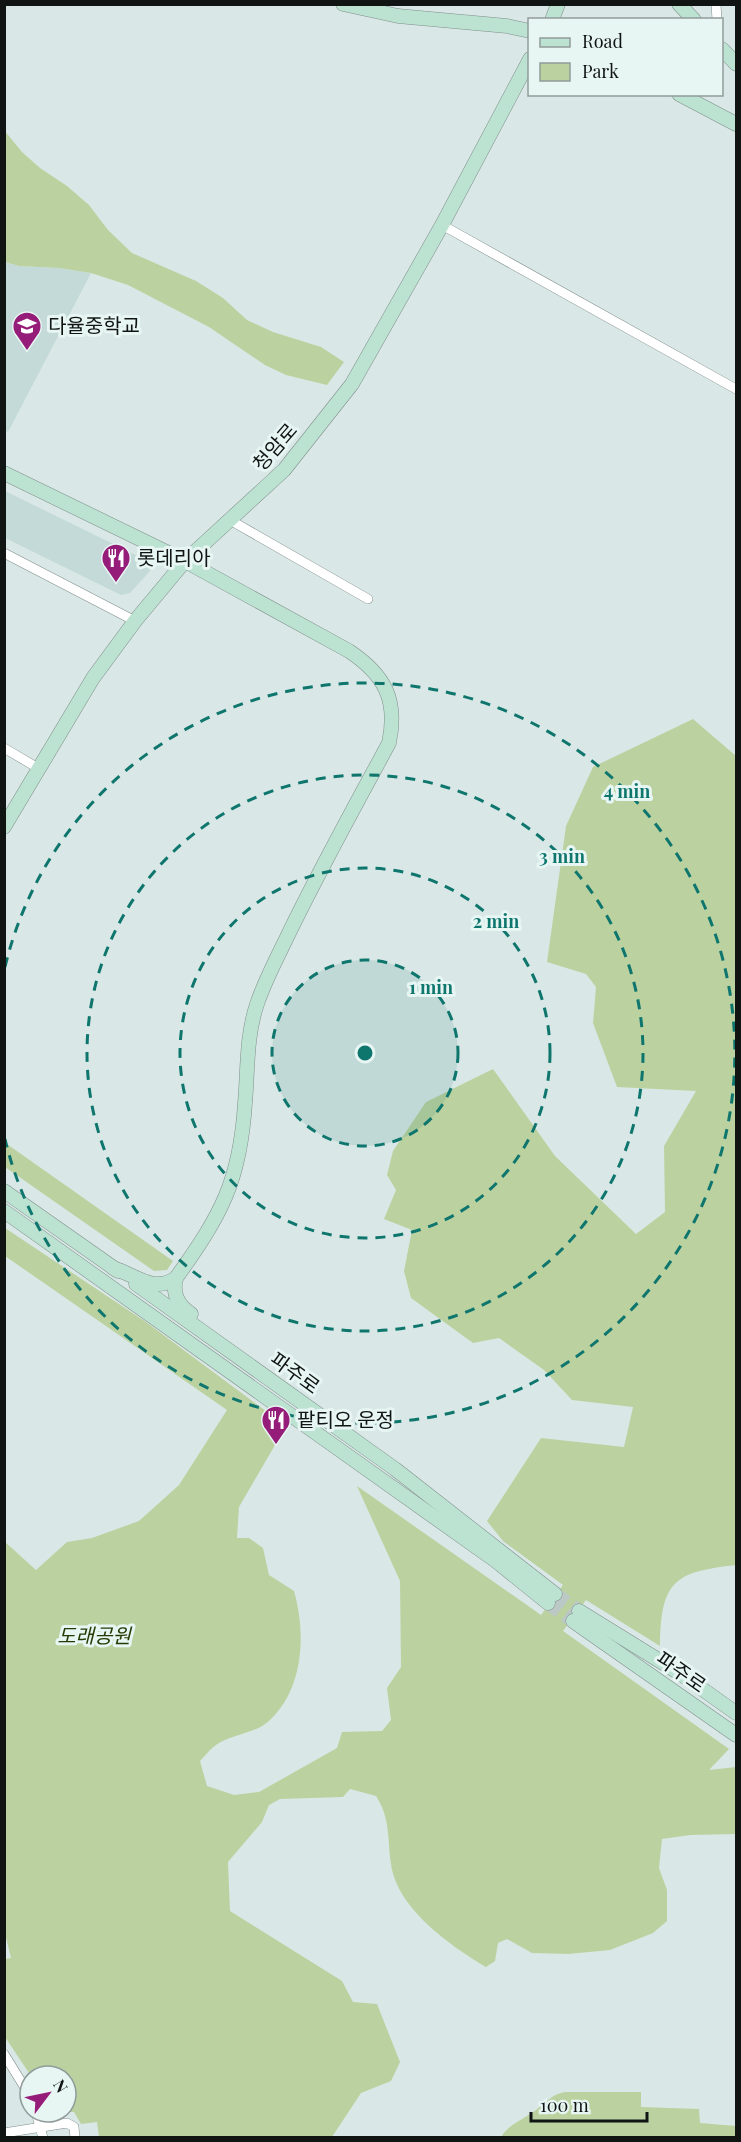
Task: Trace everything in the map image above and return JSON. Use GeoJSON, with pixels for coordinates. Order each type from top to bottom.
{"type":"FeatureCollection","features":[{"type":"Feature","properties":{"kind":"street"},"geometry":{"type":"LineString","coordinates":[[343,4],[398,16],[507,26],[528,31]]}},
{"type":"Feature","properties":{"kind":"street"},"geometry":{"type":"LineString","coordinates":[[679,4],[692,18]]}},
{"type":"Feature","properties":{"kind":"street"},"geometry":{"type":"LineString","coordinates":[[723,50],[736,64]]}},
{"type":"Feature","properties":{"kind":"street","name":"청암로"},"geometry":{"type":"LineString","coordinates":[[4,827],[93,678],[135,621],[185,561],[284,470],[352,384],[442,225],[528,63]]}},
{"type":"Feature","properties":{"kind":"street"},"geometry":{"type":"LineString","coordinates":[[684,96],[736,124]]}},
{"type":"Feature","properties":{"kind":"street"},"geometry":{"type":"LineString","coordinates":[[442,225],[736,389]]}},
{"type":"Feature","properties":{"kind":"street"},"geometry":{"type":"LineString","coordinates":[[4,473],[185,561],[369,664],[382,682],[391,702],[393,722],[389,743],[300,911],[257,1002],[248,1035],[245,1102],[235,1172],[210,1230],[176,1278],[169,1283],[151,1284],[128,1272],[112,1268]]}},
{"type":"Feature","properties":{"kind":"street"},"geometry":{"type":"LineString","coordinates":[[230,520],[368,599]]}},
{"type":"Feature","properties":{"kind":"street"},"geometry":{"type":"LineString","coordinates":[[4,553],[135,621]]}},
{"type":"Feature","properties":{"kind":"street"},"geometry":{"type":"LineString","coordinates":[[4,748],[38,768]]}},
{"type":"Feature","properties":{"kind":"street","name":"파주로"},"geometry":{"type":"LineString","coordinates":[[4,1191],[395,1469],[552,1599],[4,1211]]}},
{"type":"Feature","properties":{"kind":"street"},"geometry":{"type":"LineString","coordinates":[[176,1278],[174,1287],[176,1298],[183,1308],[218,1334],[228,1349]]}},
{"type":"Feature","properties":{"kind":"street","name":"파주로"},"geometry":{"type":"LineString","coordinates":[[736,1713],[681,1674],[576,1616],[736,1735]]}},
{"type":"Feature","properties":{"kind":"street"},"geometry":{"type":"LineString","coordinates":[[4,2054],[18,2077]]}},
{"type":"Feature","properties":{"kind":"street"},"geometry":{"type":"LineString","coordinates":[[6,2131],[67,2123],[74,2127],[75,2138]]}},
{"type":"Feature","properties":{"kind":"street"},"geometry":{"type":"LineString","coordinates":[[41,2125],[43,2138]]}},
{"type":"Feature","properties":{"kind":"shaded area","name":"다율중학교"},"geometry":{"type":"Polygon","coordinates":[[[4,262],[19,266],[59,268],[91,273],[8,432],[4,430],[4,262]]]}},
{"type":"Feature","properties":{"kind":"shaded area"},"geometry":{"type":"Polygon","coordinates":[[[5,491],[148,561],[150,571],[130,593],[121,595],[5,538],[5,491]]]}},
{"type":"Feature","properties":{"kind":"green space"},"geometry":{"type":"Polygon","coordinates":[[[4,130],[22,152],[40,168],[67,186],[89,205],[108,230],[132,253],[196,281],[223,298],[247,320],[273,332],[321,347],[344,362],[327,385],[286,375],[265,365],[209,327],[128,285],[91,273],[59,268],[19,266],[5,262],[4,130]]]}},
{"type":"Feature","properties":{"kind":"green space","name":"도래공원"},"geometry":{"type":"Polygon","coordinates":[[[693,719],[736,756],[736,1565],[698,1571],[675,1584],[668,1594],[664,1607],[660,1646],[586,1600],[563,1631],[729,1749],[709,1770],[736,1767],[736,1834],[690,1835],[662,1839],[659,1868],[667,1890],[667,1921],[653,1933],[610,1950],[568,1954],[532,1953],[507,1939],[498,1943],[495,1961],[486,1967],[442,1937],[414,1911],[403,1896],[395,1880],[388,1829],[376,1796],[350,1789],[343,1797],[280,1799],[269,1805],[262,1822],[228,1862],[230,1911],[342,1981],[353,2002],[377,2004],[400,2062],[391,2081],[361,2093],[332,2137],[99,2137],[97,2122],[81,2124],[78,2119],[78,2064],[23,2064],[5,2037],[5,1959],[11,1958],[4,1929],[4,1541],[36,1570],[67,1542],[92,1538],[139,1521],[179,1485],[227,1410],[5,1256],[5,1228],[146,1322],[286,1426],[239,1507],[237,1538],[249,1538],[263,1548],[269,1575],[294,1591],[301,1642],[296,1676],[290,1692],[270,1720],[258,1728],[222,1741],[200,1761],[207,1786],[234,1795],[259,1792],[337,1748],[342,1732],[382,1731],[391,1720],[387,1688],[401,1667],[400,1581],[357,1486],[541,1615],[563,1585],[503,1541],[487,1521],[541,1438],[624,1447],[633,1407],[572,1400],[544,1370],[499,1338],[473,1343],[411,1298],[404,1271],[412,1230],[384,1219],[396,1190],[387,1175],[393,1151],[426,1102],[493,1069],[555,1156],[636,1234],[665,1212],[664,1146],[696,1091],[617,1087],[593,1023],[596,987],[586,974],[547,962],[566,826],[593,767],[693,719]]]}},
{"type":"Feature","properties":{"kind":"green space"},"geometry":{"type":"Polygon","coordinates":[[[4,1142],[173,1261],[167,1270],[154,1271],[5,1167],[4,1142]]]}},
{"type":"Feature","properties":{"kind":"green space"},"geometry":{"type":"Polygon","coordinates":[[[565,2092],[641,2092],[641,2107],[699,2109],[700,2123],[736,2126],[736,2137],[501,2137],[513,2125],[552,2097],[565,2092]]]}},
{"type":"Feature","properties":{"kind":"tunnel"},"geometry":{"type":"LineString","coordinates":[[555,1594],[579,1611]]}},
{"type":"Feature","properties":{"kind":"tunnel"},"geometry":{"type":"LineString","coordinates":[[548,1603],[573,1621]]}},
{"type":"Feature","properties":{"kind":"place","name":"다율중학교"},"geometry":{"type":"Point","coordinates":[27,352]}},
{"type":"Feature","properties":{"kind":"place","name":"롯데리아"},"geometry":{"type":"Point","coordinates":[116,584]}},
{"type":"Feature","properties":{"kind":"place","name":"팥티오 운정"},"geometry":{"type":"Point","coordinates":[276,1446]}}]}
